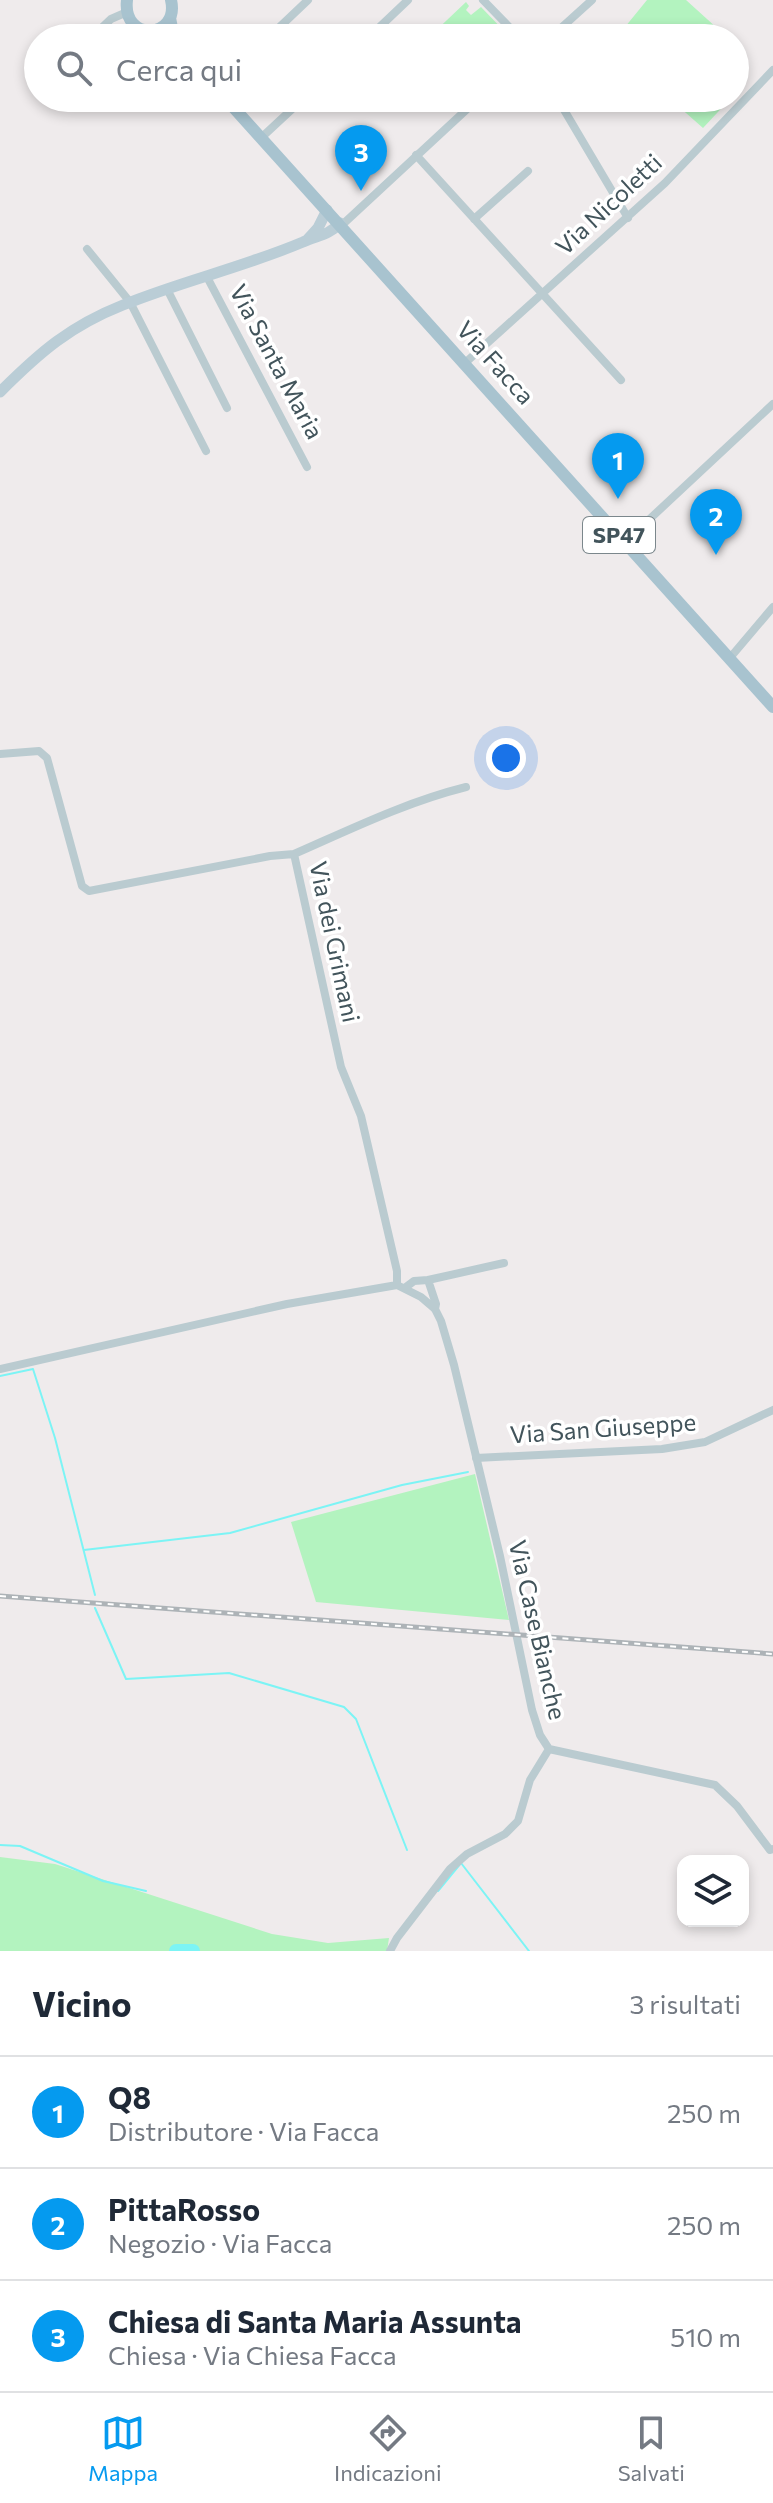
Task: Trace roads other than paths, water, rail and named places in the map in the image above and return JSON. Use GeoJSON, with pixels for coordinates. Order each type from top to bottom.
{"type":"FeatureCollection","features":[{"type":"Feature","properties":{"kind":"main road"},"geometry":{"type":"LineString","coordinates":[[171,0],[171,24]]}},
{"type":"Feature","properties":{"kind":"main road"},"geometry":{"type":"LineString","coordinates":[[127,3],[134,24]]}},
{"type":"Feature","properties":{"kind":"main road"},"geometry":{"type":"LineString","coordinates":[[165,24],[170,18]]}},
{"type":"Feature","properties":{"kind":"main road","name":"Via Facca"},"geometry":{"type":"LineString","coordinates":[[238,112],[773,707]]}},
{"type":"Feature","properties":{"kind":"main road"},"geometry":{"type":"LineString","coordinates":[[308,239],[327,210]]}},
{"type":"Feature","properties":{"kind":"main road","name":"Via Santa Maria"},"geometry":{"type":"LineString","coordinates":[[0,392],[41,351],[84,323],[130,302],[329,233],[341,224]]}},
{"type":"Feature","properties":{"kind":"street"},"geometry":{"type":"LineString","coordinates":[[283,24],[308,0]]}},
{"type":"Feature","properties":{"kind":"street"},"geometry":{"type":"LineString","coordinates":[[383,24],[408,0]]}},
{"type":"Feature","properties":{"kind":"street"},"geometry":{"type":"LineString","coordinates":[[483,0],[506,24]]}},
{"type":"Feature","properties":{"kind":"street"},"geometry":{"type":"LineString","coordinates":[[565,24],[592,0]]}},
{"type":"Feature","properties":{"kind":"street"},"geometry":{"type":"LineString","coordinates":[[106,24],[127,3]]}},
{"type":"Feature","properties":{"kind":"street","name":"Via Nicoletti"},"geometry":{"type":"LineString","coordinates":[[749,94],[773,70]]}},
{"type":"Feature","properties":{"kind":"street"},"geometry":{"type":"LineString","coordinates":[[262,137],[289,112]]}},
{"type":"Feature","properties":{"kind":"street"},"geometry":{"type":"LineString","coordinates":[[341,224],[464,112]]}},
{"type":"Feature","properties":{"kind":"street"},"geometry":{"type":"LineString","coordinates":[[565,112],[628,218]]}},
{"type":"Feature","properties":{"kind":"street","name":"Via Nicoletti"},"geometry":{"type":"LineString","coordinates":[[465,363],[628,218],[732,112]]}},
{"type":"Feature","properties":{"kind":"street"},"geometry":{"type":"LineString","coordinates":[[416,155],[621,380]]}},
{"type":"Feature","properties":{"kind":"street"},"geometry":{"type":"LineString","coordinates":[[474,219],[528,171]]}},
{"type":"Feature","properties":{"kind":"street"},"geometry":{"type":"LineString","coordinates":[[87,249],[130,302],[206,451]]}},
{"type":"Feature","properties":{"kind":"street","name":"Via Santa Maria"},"geometry":{"type":"LineString","coordinates":[[207,277],[307,467]]}},
{"type":"Feature","properties":{"kind":"street"},"geometry":{"type":"LineString","coordinates":[[167,289],[227,408]]}},
{"type":"Feature","properties":{"kind":"street"},"geometry":{"type":"LineString","coordinates":[[625,542],[773,404]]}},
{"type":"Feature","properties":{"kind":"street"},"geometry":{"type":"LineString","coordinates":[[729,659],[773,607]]}},
{"type":"Feature","properties":{"kind":"street","name":"Via dei Grimani"},"geometry":{"type":"LineString","coordinates":[[0,754],[39,751],[47,758],[82,886],[89,891],[294,854],[341,1067],[361,1116],[401,1286]]}},
{"type":"Feature","properties":{"kind":"street"},"geometry":{"type":"LineString","coordinates":[[294,854],[375,818],[438,794],[466,787]]}},
{"type":"Feature","properties":{"kind":"street"},"geometry":{"type":"LineString","coordinates":[[0,1369],[287,1304],[401,1286],[504,1263]]}},
{"type":"Feature","properties":{"kind":"street","name":"Via Case Bianche"},"geometry":{"type":"LineString","coordinates":[[390,1951],[450,1869],[467,1854],[505,1834],[518,1821],[530,1780],[549,1749],[540,1735],[532,1710],[454,1365],[428,1280]]}},
{"type":"Feature","properties":{"kind":"street"},"geometry":{"type":"LineString","coordinates":[[401,1286],[435,1309]]}},
{"type":"Feature","properties":{"kind":"street","name":"Via San Giuseppe"},"geometry":{"type":"LineString","coordinates":[[476,1458],[676,1447],[705,1442],[773,1410]]}},
{"type":"Feature","properties":{"kind":"street"},"geometry":{"type":"LineString","coordinates":[[549,1749],[715,1785],[737,1806],[761,1841],[770,1850],[773,1849]]}},
{"type":"Feature","properties":{"kind":"waterway"},"geometry":{"type":"LineString","coordinates":[[0,1376],[33,1369],[55,1438],[95,1595]]}},
{"type":"Feature","properties":{"kind":"waterway"},"geometry":{"type":"LineString","coordinates":[[84,1550],[230,1533],[402,1485],[468,1472]]}},
{"type":"Feature","properties":{"kind":"waterway"},"geometry":{"type":"LineString","coordinates":[[95,1608],[126,1679],[229,1673],[344,1707],[356,1719],[407,1850]]}},
{"type":"Feature","properties":{"kind":"waterway"},"geometry":{"type":"LineString","coordinates":[[0,1845],[20,1846],[103,1881],[146,1891]]}},
{"type":"Feature","properties":{"kind":"waterway"},"geometry":{"type":"LineString","coordinates":[[438,1891],[461,1863],[529,1951]]}},
{"type":"Feature","properties":{"kind":"waterway"},"geometry":{"type":"LineString","coordinates":[[176,1951],[193,1951]]}},
{"type":"Feature","properties":{"kind":"railway"},"geometry":{"type":"LineString","coordinates":[[0,1596],[773,1654]]}},
{"type":"Feature","properties":{"kind":"place","name":"Chiesa di Santa Maria Assunta"},"geometry":{"type":"Point","coordinates":[361,191]}},
{"type":"Feature","properties":{"kind":"place","name":"Q8"},"geometry":{"type":"Point","coordinates":[618,499]}},
{"type":"Feature","properties":{"kind":"place","name":"PittaRosso"},"geometry":{"type":"Point","coordinates":[716,555]}}]}
